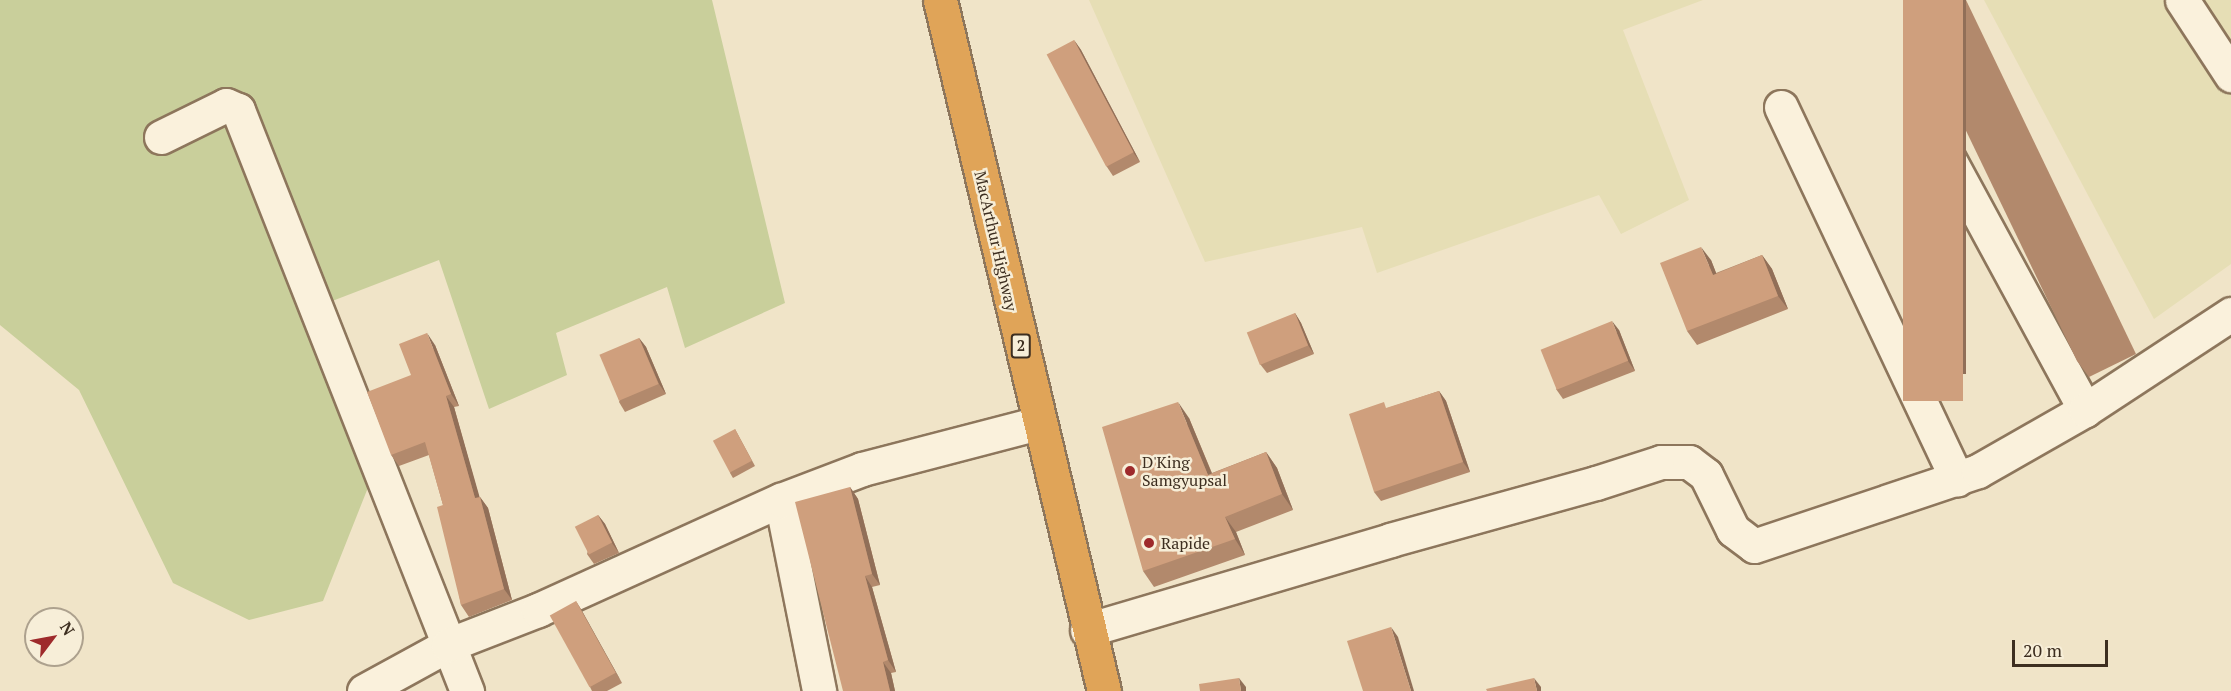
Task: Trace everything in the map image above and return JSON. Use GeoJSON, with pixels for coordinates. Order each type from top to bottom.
{"type":"FeatureCollection","features":[{"type":"Feature","properties":{"kind":"highway","name":"MacArthur Highway"},"geometry":{"type":"LineString","coordinates":[[940,0],[1087,630],[1104,691]]}},
{"type":"Feature","properties":{"kind":"street"},"geometry":{"type":"LineString","coordinates":[[2182,0],[2231,75]]}},
{"type":"Feature","properties":{"kind":"street"},"geometry":{"type":"LineString","coordinates":[[161,137],[226,105],[238,110],[467,691]]}},
{"type":"Feature","properties":{"kind":"street"},"geometry":{"type":"LineString","coordinates":[[1781,107],[1957,480]]}},
{"type":"Feature","properties":{"kind":"street"},"geometry":{"type":"LineString","coordinates":[[1944,150],[2085,410]]}},
{"type":"Feature","properties":{"kind":"street"},"geometry":{"type":"LineString","coordinates":[[1087,630],[1390,540],[1596,483],[1661,462],[1689,462],[1706,475],[1733,530],[1754,546],[1957,480],[1978,471],[2085,410],[2231,314]]}},
{"type":"Feature","properties":{"kind":"street"},"geometry":{"type":"LineString","coordinates":[[364,691],[448,645],[537,610],[781,500],[862,469],[1039,423]]}},
{"type":"Feature","properties":{"kind":"street"},"geometry":{"type":"LineString","coordinates":[[781,500],[819,691]]}},
{"type":"Feature","properties":{"kind":"shaded area"},"geometry":{"type":"Polygon","coordinates":[[[1089,0],[1703,0],[1623,30],[1689,200],[1621,234],[1599,195],[1377,273],[1362,227],[1205,262],[1089,0]]]}},
{"type":"Feature","properties":{"kind":"shaded area"},"geometry":{"type":"Polygon","coordinates":[[[1984,0],[2231,0],[2231,264],[2154,319],[1984,0]]]}},
{"type":"Feature","properties":{"kind":"green space"},"geometry":{"type":"Polygon","coordinates":[[[0,0],[712,0],[785,303],[685,348],[667,287],[556,333],[567,375],[489,409],[439,260],[314,308],[371,480],[323,601],[249,620],[173,583],[79,390],[0,325],[0,0]]]}},
{"type":"Feature","properties":{"kind":"building"},"geometry":{"type":"Polygon","coordinates":[[[1903,0],[1963,0],[1963,401],[1903,401],[1903,0]]]}},
{"type":"Feature","properties":{"kind":"building"},"geometry":{"type":"Polygon","coordinates":[[[1074,40],[1134,152],[1106,167],[1047,55],[1074,40]]]}},
{"type":"Feature","properties":{"kind":"building"},"geometry":{"type":"Polygon","coordinates":[[[1701,247],[1713,275],[1762,255],[1778,296],[1687,331],[1660,263],[1701,247]]]}},
{"type":"Feature","properties":{"kind":"building"},"geometry":{"type":"Polygon","coordinates":[[[1295,313],[1308,345],[1260,365],[1247,332],[1295,313]]]}},
{"type":"Feature","properties":{"kind":"building"},"geometry":{"type":"Polygon","coordinates":[[[1612,321],[1628,361],[1557,390],[1541,350],[1612,321]]]}},
{"type":"Feature","properties":{"kind":"building"},"geometry":{"type":"Polygon","coordinates":[[[427,333],[451,394],[446,396],[475,498],[480,497],[504,589],[461,605],[437,507],[443,505],[425,442],[391,455],[367,392],[411,375],[399,344],[427,333]]]}},
{"type":"Feature","properties":{"kind":"building"},"geometry":{"type":"Polygon","coordinates":[[[639,338],[659,384],[619,401],[599,355],[639,338]]]}},
{"type":"Feature","properties":{"kind":"building"},"geometry":{"type":"Polygon","coordinates":[[[1439,391],[1463,462],[1374,492],[1349,414],[1384,402],[1386,408],[1439,391]]]}},
{"type":"Feature","properties":{"kind":"building"},"geometry":{"type":"Polygon","coordinates":[[[1178,402],[1208,475],[1266,452],[1282,494],[1225,517],[1235,539],[1143,571],[1102,427],[1178,402]]]}},
{"type":"Feature","properties":{"kind":"building"},"geometry":{"type":"Polygon","coordinates":[[[735,429],[752,461],[730,473],[713,441],[735,429]]]}},
{"type":"Feature","properties":{"kind":"building"},"geometry":{"type":"Polygon","coordinates":[[[850,487],[872,574],[865,576],[888,660],[883,662],[890,691],[843,691],[795,502],[850,487]]]}},
{"type":"Feature","properties":{"kind":"building"},"geometry":{"type":"Polygon","coordinates":[[[598,515],[612,543],[589,554],[575,527],[598,515]]]}},
{"type":"Feature","properties":{"kind":"building"},"geometry":{"type":"Polygon","coordinates":[[[576,601],[616,673],[590,687],[550,616],[576,601]]]}},
{"type":"Feature","properties":{"kind":"building"},"geometry":{"type":"Polygon","coordinates":[[[1391,627],[1411,691],[1363,691],[1347,641],[1391,627]]]}},
{"type":"Feature","properties":{"kind":"building"},"geometry":{"type":"Polygon","coordinates":[[[1239,678],[1241,691],[1200,691],[1199,684],[1239,678]]]}},
{"type":"Feature","properties":{"kind":"building"},"geometry":{"type":"Polygon","coordinates":[[[1534,678],[1537,691],[1487,691],[1486,689],[1534,678]]]}},
{"type":"Feature","properties":{"kind":"place","name":"D'King Samgyupsal"},"geometry":{"type":"Point","coordinates":[1130,471]}},
{"type":"Feature","properties":{"kind":"place","name":"Rapide"},"geometry":{"type":"Point","coordinates":[1149,543]}}]}
